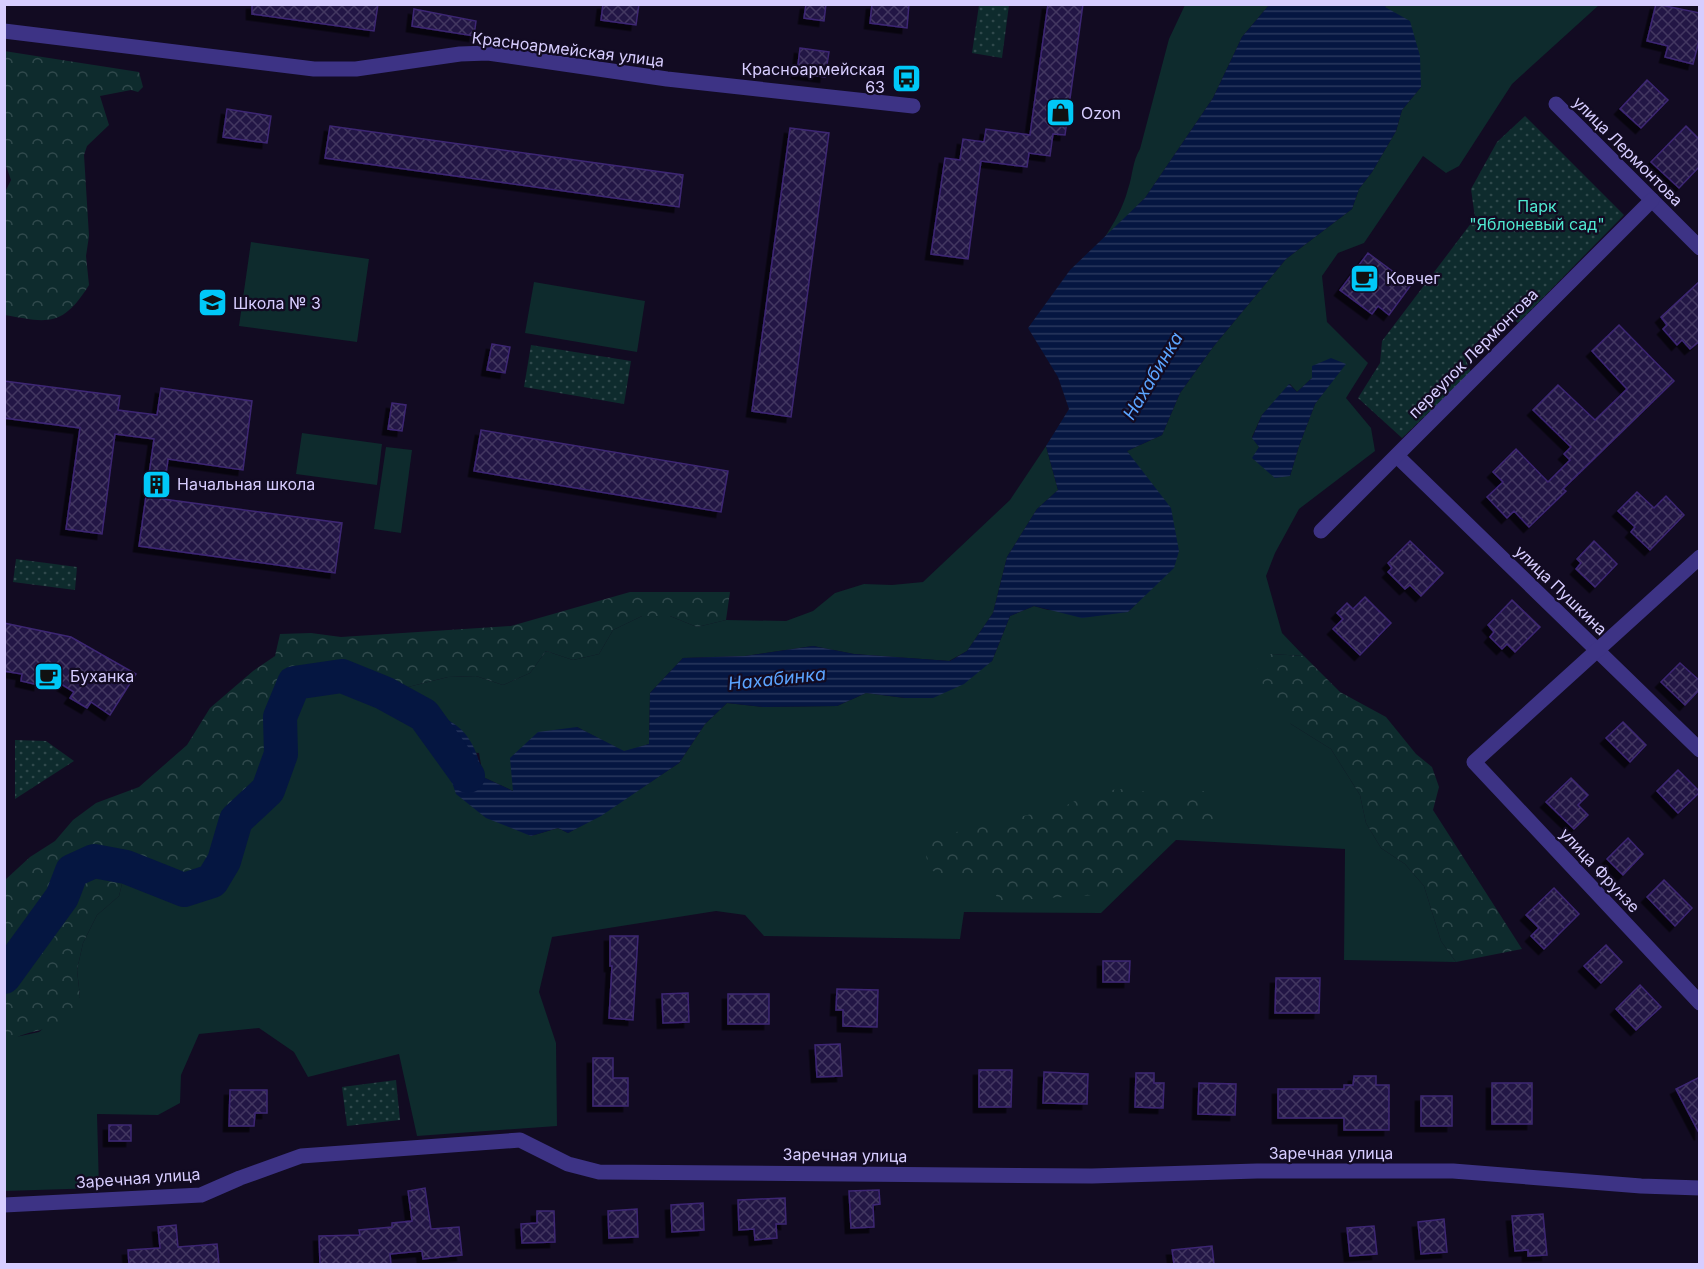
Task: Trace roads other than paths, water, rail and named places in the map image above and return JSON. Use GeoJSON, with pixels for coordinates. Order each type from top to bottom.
{"type":"FeatureCollection","features":[{"type":"Feature","properties":{"kind":"street","name":"Красноармейская улица"},"geometry":{"type":"LineString","coordinates":[[4,31],[314,69],[356,69],[460,54],[488,53],[667,79],[913,106]]}},
{"type":"Feature","properties":{"kind":"street","name":"улица Лермонтова"},"geometry":{"type":"LineString","coordinates":[[1556,104],[1700,248]]}},
{"type":"Feature","properties":{"kind":"street","name":"переулок Лермонтова"},"geometry":{"type":"LineString","coordinates":[[1321,531],[1652,200]]}},
{"type":"Feature","properties":{"kind":"street","name":"улица Пушкина"},"geometry":{"type":"LineString","coordinates":[[1397,456],[1700,750]]}},
{"type":"Feature","properties":{"kind":"street"},"geometry":{"type":"LineString","coordinates":[[1598,651],[1700,556]]}},
{"type":"Feature","properties":{"kind":"street","name":"улица Фрунзе"},"geometry":{"type":"LineString","coordinates":[[1598,651],[1474,762],[1700,1003]]}},
{"type":"Feature","properties":{"kind":"street","name":"Заречная улица"},"geometry":{"type":"LineString","coordinates":[[4,1205],[201,1195],[301,1156],[520,1140],[568,1164],[599,1172],[1092,1176],[1453,1171],[1641,1186],[1700,1188]]}},
{"type":"Feature","properties":{"kind":"water"},"geometry":{"type":"Polygon","coordinates":[[[1269,5],[1386,5],[1385,7],[1410,21],[1420,56],[1421,87],[1402,110],[1396,131],[1372,172],[1359,189],[1352,209],[1286,259],[1213,347],[1180,393],[1162,435],[1127,451],[1171,508],[1179,551],[1174,568],[1128,612],[1082,618],[1034,606],[1010,616],[992,661],[964,684],[933,698],[905,698],[866,693],[837,706],[763,707],[727,703],[705,724],[679,763],[601,816],[568,833],[558,828],[531,836],[486,818],[456,794],[441,750],[441,717],[458,727],[470,741],[475,749],[483,777],[513,791],[510,758],[538,732],[577,727],[624,751],[649,744],[650,693],[683,658],[745,656],[813,646],[854,654],[950,661],[967,651],[993,613],[1007,557],[1037,509],[1058,490],[1046,446],[1069,409],[1058,377],[1028,328],[1070,270],[1145,198],[1213,98],[1242,37],[1269,5]]]}},
{"type":"Feature","properties":{"kind":"water"},"geometry":{"type":"Polygon","coordinates":[[[1331,358],[1346,364],[1315,404],[1290,476],[1275,478],[1252,458],[1259,447],[1252,438],[1262,415],[1289,384],[1297,392],[1312,378],[1312,366],[1331,358]]]}},
{"type":"Feature","properties":{"kind":"waterway","name":"Нахабинка"},"geometry":{"type":"LineString","coordinates":[[4,977],[62,897],[72,871],[94,861],[126,867],[184,890],[212,881],[224,861],[236,820],[268,790],[281,754],[280,717],[294,683],[342,676],[384,693],[424,715],[468,776]]}},
{"type":"Feature","properties":{"kind":"place","name":"Красноармейская 63"},"geometry":{"type":"Point","coordinates":[906,78]}},
{"type":"Feature","properties":{"kind":"place","name":"Ozon"},"geometry":{"type":"Point","coordinates":[1060,113]}},
{"type":"Feature","properties":{"kind":"place","name":"Ковчег"},"geometry":{"type":"Point","coordinates":[1365,278]}},
{"type":"Feature","properties":{"kind":"place","name":"Школа № 3"},"geometry":{"type":"Point","coordinates":[212,303]}},
{"type":"Feature","properties":{"kind":"place","name":"Начальная школа"},"geometry":{"type":"Point","coordinates":[156,484]}},
{"type":"Feature","properties":{"kind":"place","name":"Буханка"},"geometry":{"type":"Point","coordinates":[49,676]}},
{"type":"Feature","properties":{"kind":"park label","name":"Парк \"Яблоневый сад\""},"geometry":{"type":"Point","coordinates":[1537,215]}}]}
